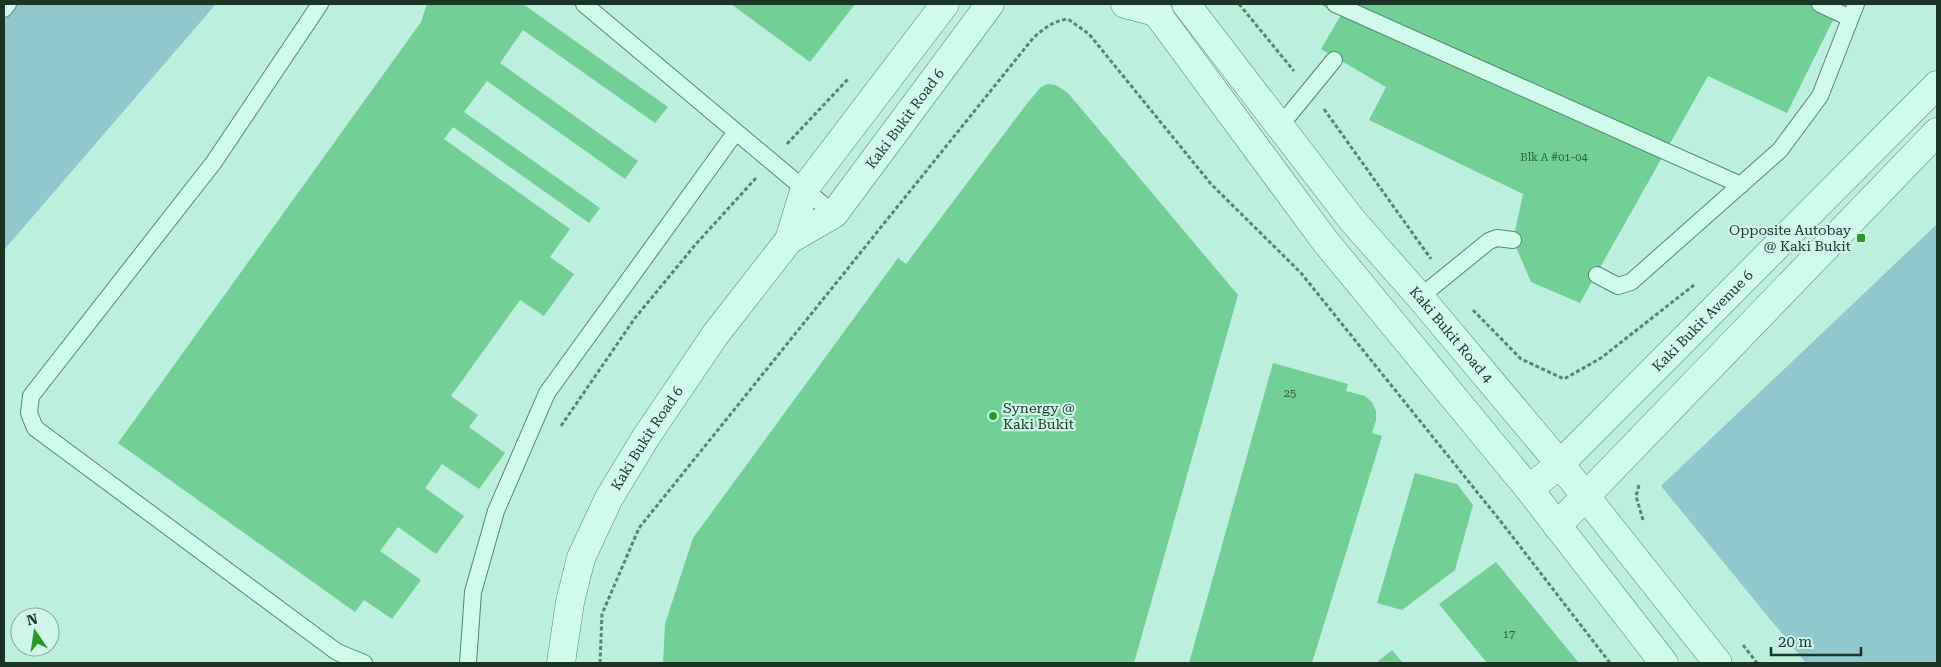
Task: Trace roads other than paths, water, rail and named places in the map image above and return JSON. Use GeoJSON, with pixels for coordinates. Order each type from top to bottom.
{"type":"FeatureCollection","features":[{"type":"Feature","properties":{"kind":"street","name":"Kaki Bukit Road 6"},"geometry":{"type":"LineString","coordinates":[[561,663],[570,602],[581,558],[609,498],[646,437],[715,335],[789,240],[805,188],[945,4]]}},
{"type":"Feature","properties":{"kind":"street"},"geometry":{"type":"LineString","coordinates":[[1125,4],[1154,8],[1325,241],[1528,489],[1664,663]]}},
{"type":"Feature","properties":{"kind":"street","name":"Kaki Bukit Road 4"},"geometry":{"type":"LineString","coordinates":[[1186,4],[1352,220],[1420,297],[1560,464],[1718,663]]}},
{"type":"Feature","properties":{"kind":"street","name":"Kaki Bukit Road 6"},"geometry":{"type":"LineString","coordinates":[[789,240],[834,214],[990,5]]}},
{"type":"Feature","properties":{"kind":"street","name":"Kaki Bukit Avenue 6"},"geometry":{"type":"LineString","coordinates":[[1528,489],[1560,464],[1937,85]]}},
{"type":"Feature","properties":{"kind":"street"},"geometry":{"type":"LineString","coordinates":[[1557,526],[1937,132]]}},
{"type":"Feature","properties":{"kind":"lane"},"geometry":{"type":"LineString","coordinates":[[4,9],[8,4]]}},
{"type":"Feature","properties":{"kind":"lane"},"geometry":{"type":"LineString","coordinates":[[320,4],[214,162],[31,396],[29,414],[35,428],[337,652],[364,663]]}},
{"type":"Feature","properties":{"kind":"lane"},"geometry":{"type":"LineString","coordinates":[[584,4],[735,134],[805,188],[834,214]]}},
{"type":"Feature","properties":{"kind":"lane"},"geometry":{"type":"LineString","coordinates":[[1335,4],[1741,185]]}},
{"type":"Feature","properties":{"kind":"lane"},"geometry":{"type":"LineString","coordinates":[[1596,275],[1618,286],[1631,282],[1780,150],[1820,96],[1853,11],[1820,4]]}},
{"type":"Feature","properties":{"kind":"lane"},"geometry":{"type":"LineString","coordinates":[[1280,126],[1334,60]]}},
{"type":"Feature","properties":{"kind":"lane"},"geometry":{"type":"LineString","coordinates":[[468,663],[473,592],[496,511],[547,393],[735,134]]}},
{"type":"Feature","properties":{"kind":"lane"},"geometry":{"type":"LineString","coordinates":[[1420,297],[1489,241],[1497,238],[1512,240]]}},
{"type":"Feature","properties":{"kind":"place","name":"Opposite Autobay @ Kaki Bukit"},"geometry":{"type":"Point","coordinates":[1861,238]}},
{"type":"Feature","properties":{"kind":"place","name":"Synergy @ Kaki Bukit"},"geometry":{"type":"Point","coordinates":[993,416]}}]}
